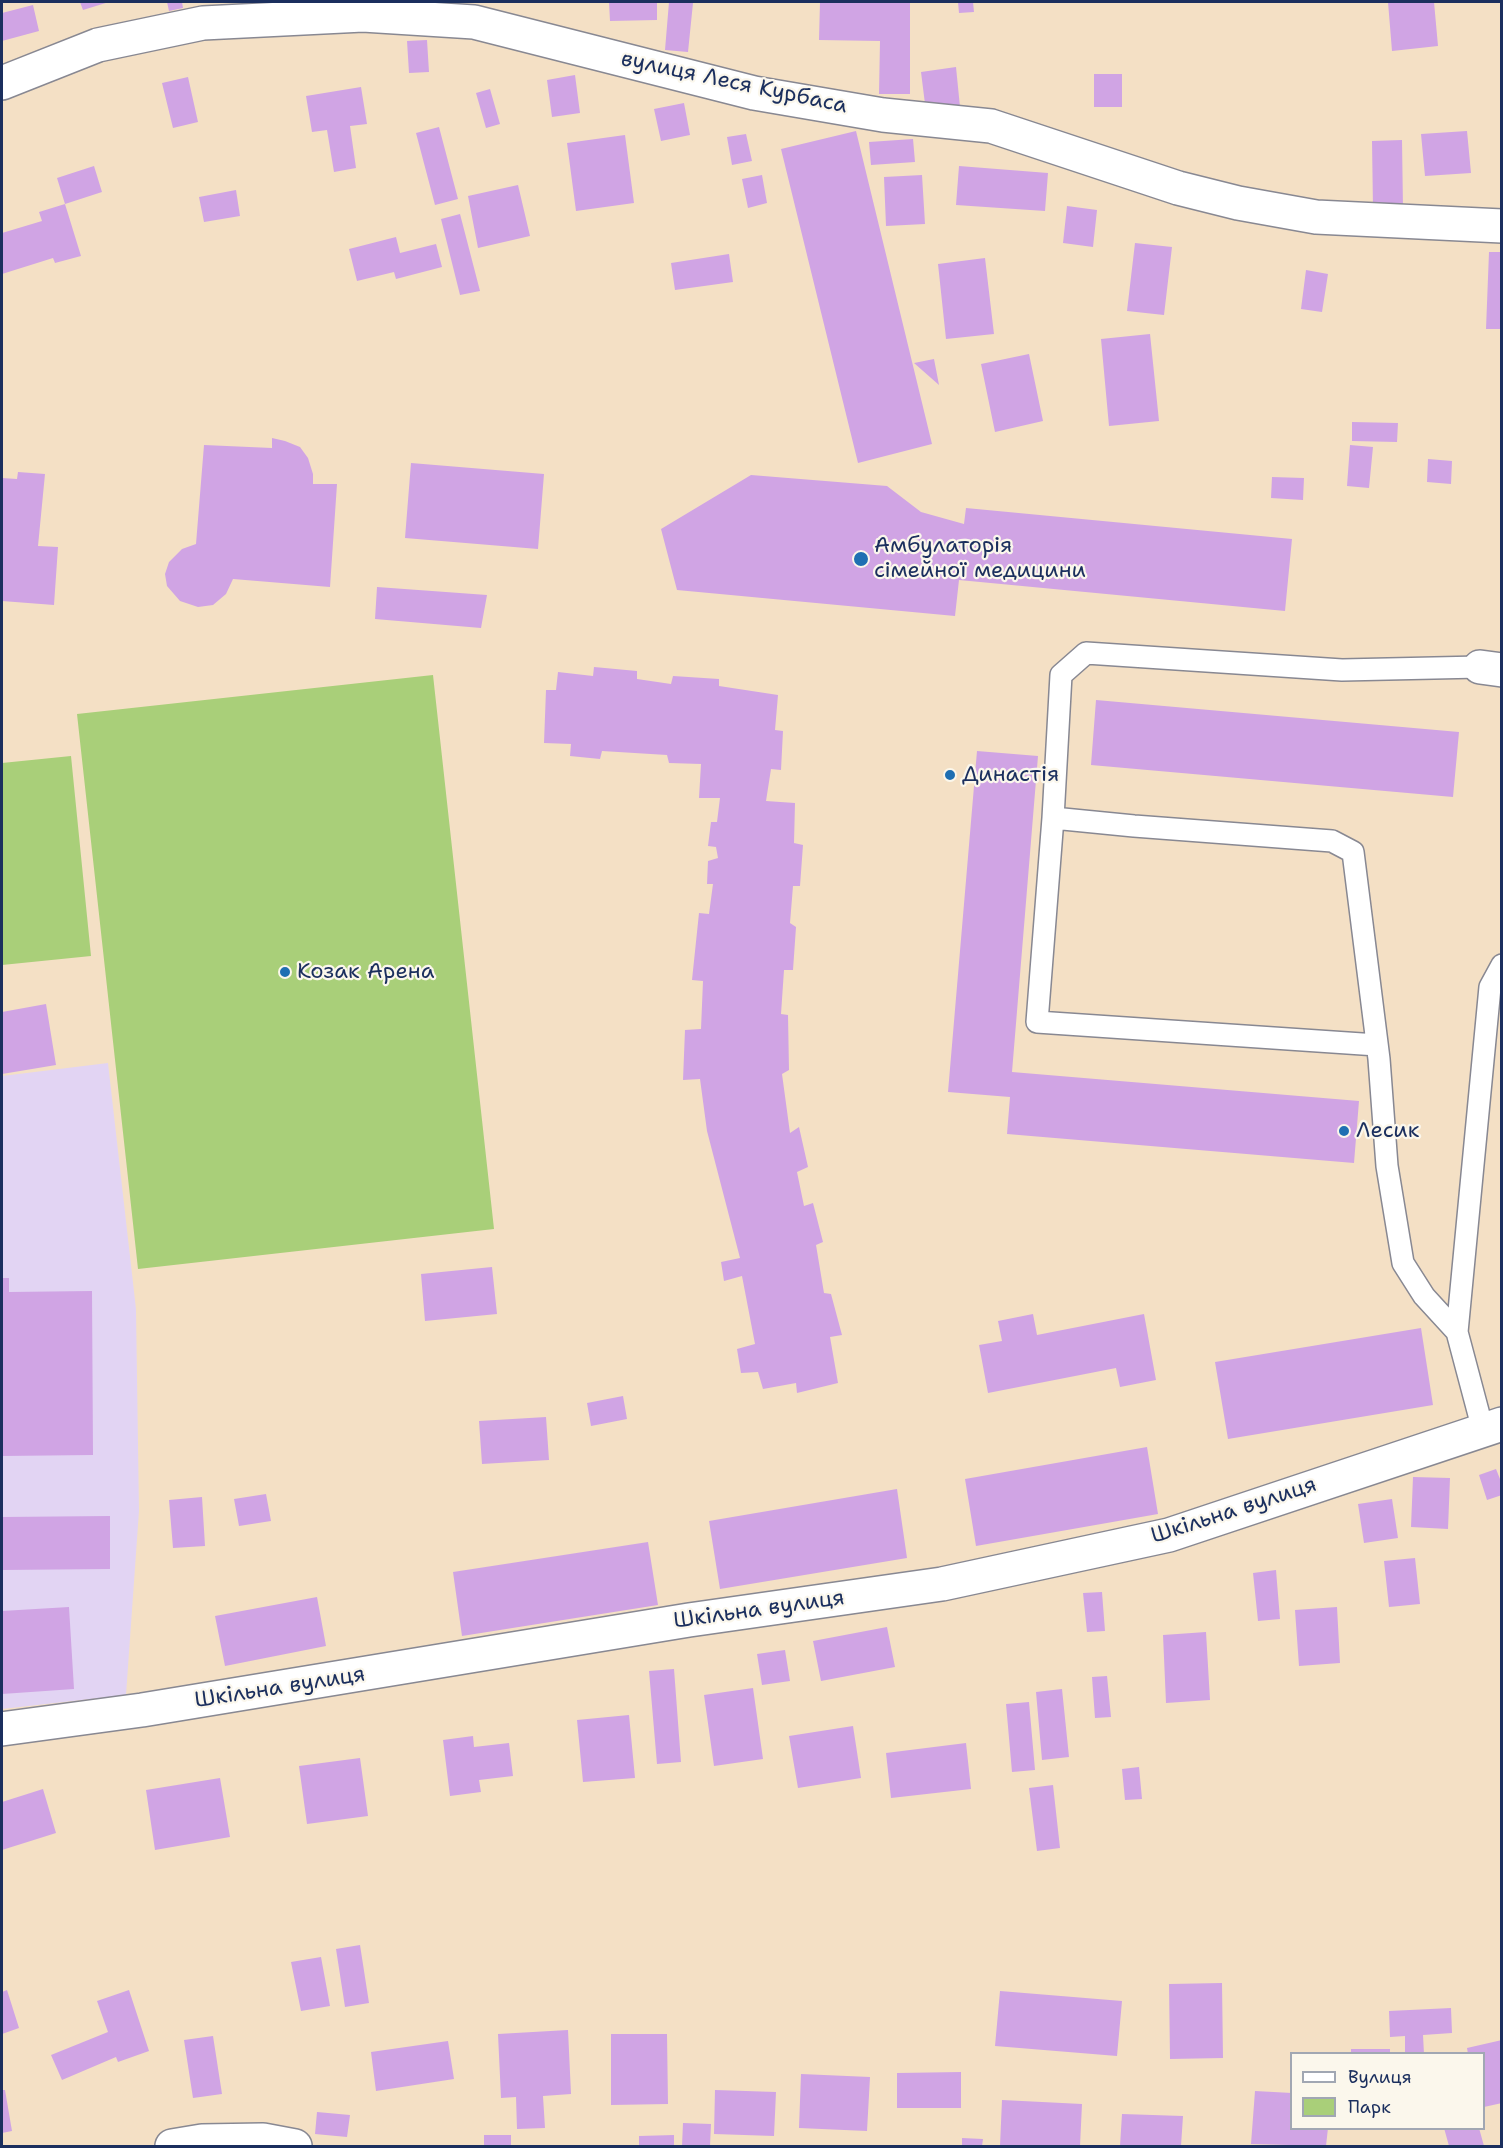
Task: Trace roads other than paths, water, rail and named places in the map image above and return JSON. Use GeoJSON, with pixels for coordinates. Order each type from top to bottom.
{"type":"FeatureCollection","features":[{"type":"Feature","properties":{"kind":"street","name":"вулиця Леся Курбаса"},"geometry":{"type":"LineString","coordinates":[[2,83],[98,45],[203,23],[363,15],[474,22],[754,93],[883,115],[991,126],[1178,188],[1238,203],[1316,217],[1502,226]]}},
{"type":"Feature","properties":{"kind":"street","name":"Шкільна вулиця"},"geometry":{"type":"LineString","coordinates":[[2,1729],[142,1710],[677,1622],[942,1584],[1169,1535],[1492,1427]]}},
{"type":"Feature","properties":{"kind":"street"},"geometry":{"type":"LineString","coordinates":[[172,2146],[202,2140],[263,2140],[295,2146]]}},
{"type":"Feature","properties":{"kind":"lane"},"geometry":{"type":"LineString","coordinates":[[1377,1045],[1037,1022],[1053,818],[1061,675],[1086,653],[1342,670],[1491,669]]}},
{"type":"Feature","properties":{"kind":"lane"},"geometry":{"type":"LineString","coordinates":[[1053,818],[1332,841],[1353,852],[1377,1045],[1387,1166],[1403,1263],[1424,1296],[1457,1332],[1492,1427]]}},
{"type":"Feature","properties":{"kind":"lane"},"geometry":{"type":"LineString","coordinates":[[1457,1332],[1490,987],[1502,965]]}},
{"type":"Feature","properties":{"kind":"place","name":"Амбулаторія сімейної медицини"},"geometry":{"type":"Point","coordinates":[861,559]}},
{"type":"Feature","properties":{"kind":"place","name":"Династiя"},"geometry":{"type":"Point","coordinates":[950,775]}},
{"type":"Feature","properties":{"kind":"place","name":"Козак Арена"},"geometry":{"type":"Point","coordinates":[285,972]}},
{"type":"Feature","properties":{"kind":"place","name":"Лесик"},"geometry":{"type":"Point","coordinates":[1344,1131]}}]}
